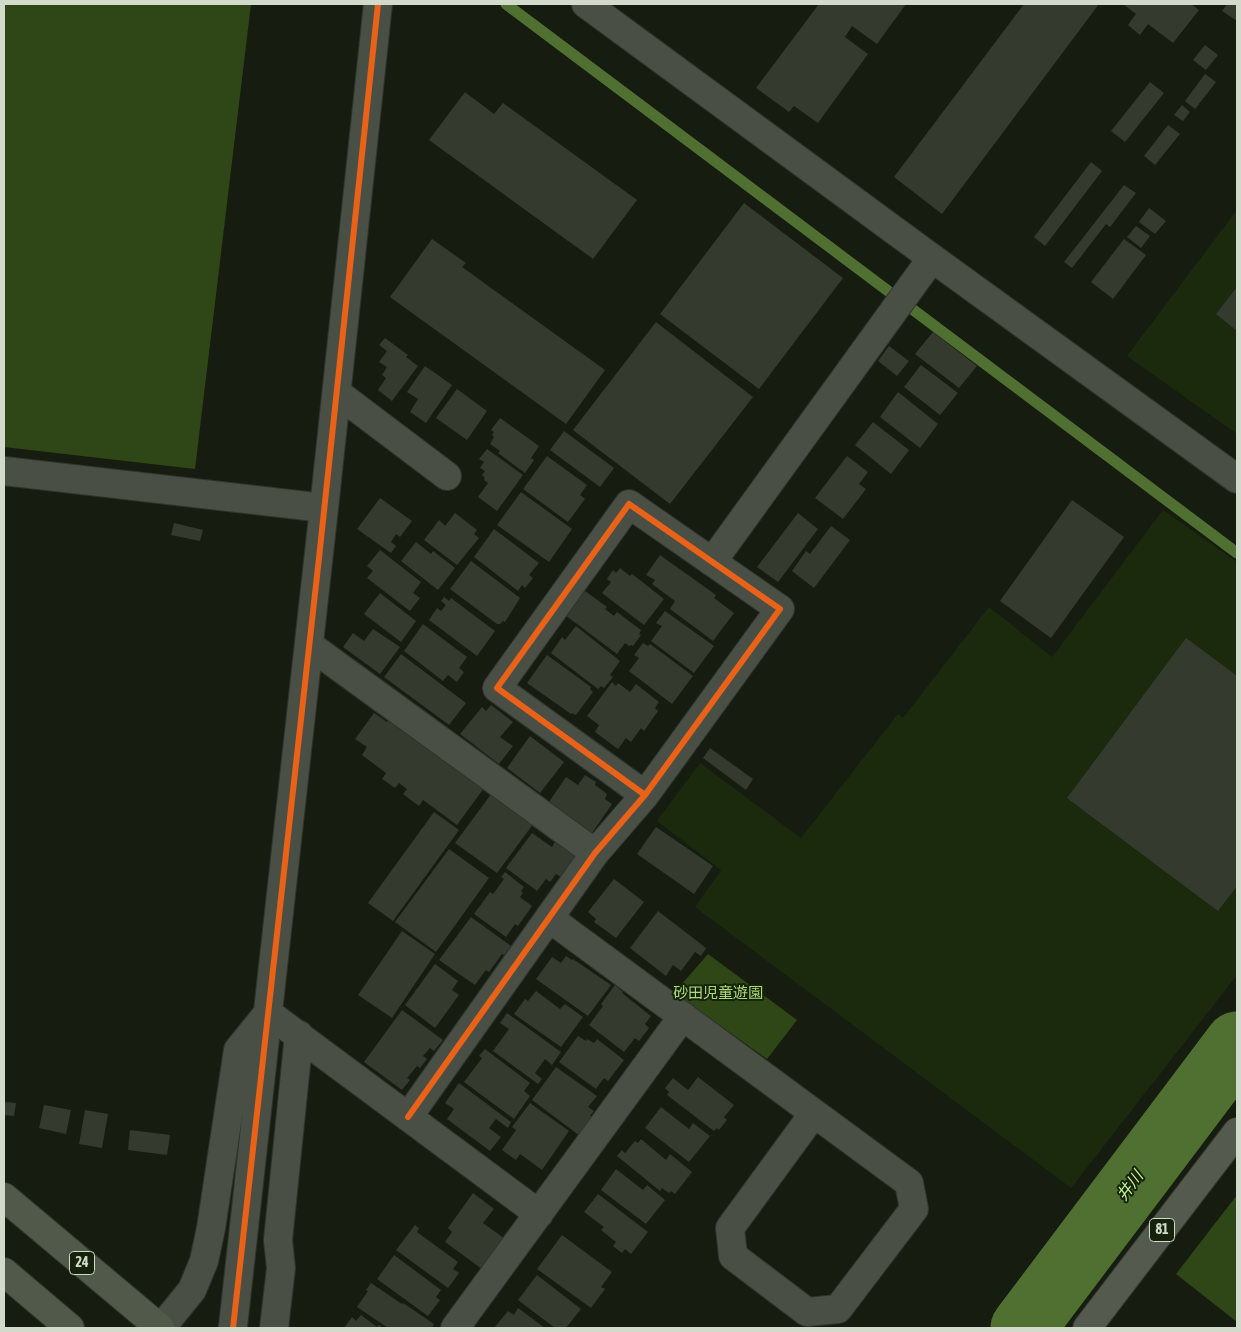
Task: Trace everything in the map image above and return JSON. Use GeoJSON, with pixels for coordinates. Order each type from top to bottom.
{"type":"FeatureCollection","features":[{"type":"Feature","properties":{"kind":"highway","name":"24"},"geometry":{"type":"LineString","coordinates":[[4,1197],[160,1328]]}},
{"type":"Feature","properties":{"kind":"highway"},"geometry":{"type":"LineString","coordinates":[[4,1272],[70,1328]]}},
{"type":"Feature","properties":{"kind":"main road","name":"81"},"geometry":{"type":"LineString","coordinates":[[1087,1328],[1237,1132]]}},
{"type":"Feature","properties":{"kind":"street"},"geometry":{"type":"LineString","coordinates":[[234,1326],[378,4]]}},
{"type":"Feature","properties":{"kind":"street"},"geometry":{"type":"LineString","coordinates":[[586,4],[1237,479]]}},
{"type":"Feature","properties":{"kind":"street"},"geometry":{"type":"LineString","coordinates":[[712,562],[932,258]]}},
{"type":"Feature","properties":{"kind":"street"},"geometry":{"type":"LineString","coordinates":[[337,393],[447,476]]}},
{"type":"Feature","properties":{"kind":"street"},"geometry":{"type":"LineString","coordinates":[[4,471],[324,508]]}},
{"type":"Feature","properties":{"kind":"street"},"geometry":{"type":"LineString","coordinates":[[408,1118],[595,853],[645,795],[780,610],[629,504],[497,688],[645,795]]}},
{"type":"Feature","properties":{"kind":"street"},"geometry":{"type":"LineString","coordinates":[[309,645],[595,853]]}},
{"type":"Feature","properties":{"kind":"street"},"geometry":{"type":"LineString","coordinates":[[549,918],[683,1016],[909,1183],[914,1209],[838,1309],[808,1312],[733,1256],[730,1228],[814,1113]]}},
{"type":"Feature","properties":{"kind":"street"},"geometry":{"type":"LineString","coordinates":[[268,1013],[539,1214]]}},
{"type":"Feature","properties":{"kind":"street"},"geometry":{"type":"LineString","coordinates":[[160,1328],[192,1290],[204,1261],[211,1228],[238,1050],[268,1013]]}},
{"type":"Feature","properties":{"kind":"street"},"geometry":{"type":"LineString","coordinates":[[455,1328],[683,1016]]}},
{"type":"Feature","properties":{"kind":"street"},"geometry":{"type":"LineString","coordinates":[[274,1328],[281,1268],[278,1240],[298,1035]]}},
{"type":"Feature","properties":{"kind":"shaded area"},"geometry":{"type":"Polygon","coordinates":[[[1237,210],[1237,434],[1127,356],[1237,210]]]}},
{"type":"Feature","properties":{"kind":"shaded area"},"geometry":{"type":"Polygon","coordinates":[[[1163,510],[1237,562],[1237,975],[1071,1188],[695,907],[721,870],[657,821],[700,763],[801,838],[898,714],[903,718],[989,607],[1052,657],[1163,510]]]}},
{"type":"Feature","properties":{"kind":"green space"},"geometry":{"type":"Polygon","coordinates":[[[4,4],[251,4],[195,469],[4,447],[4,4]]]}},
{"type":"Feature","properties":{"kind":"green space","name":"砂田児童遊園"},"geometry":{"type":"Polygon","coordinates":[[[708,954],[797,1020],[767,1059],[674,993],[708,954]]]}},
{"type":"Feature","properties":{"kind":"green space"},"geometry":{"type":"Polygon","coordinates":[[[1237,1195],[1237,1322],[1176,1274],[1237,1195]]]}},
{"type":"Feature","properties":{"kind":"building"},"geometry":{"type":"Polygon","coordinates":[[[819,4],[906,4],[877,44],[852,26],[845,37],[868,54],[818,123],[794,106],[789,112],[756,88],[819,4]]]}},
{"type":"Feature","properties":{"kind":"building"},"geometry":{"type":"Polygon","coordinates":[[[1024,4],[1099,4],[942,214],[894,177],[1024,4]]]}},
{"type":"Feature","properties":{"kind":"building"},"geometry":{"type":"Polygon","coordinates":[[[1123,4],[1191,4],[1199,10],[1173,43],[1148,24],[1140,35],[1128,25],[1136,14],[1123,4]]]}},
{"type":"Feature","properties":{"kind":"building"},"geometry":{"type":"Polygon","coordinates":[[[1227,4],[1237,4],[1237,21],[1222,11],[1227,4]]]}},
{"type":"Feature","properties":{"kind":"building"},"geometry":{"type":"Polygon","coordinates":[[[1205,45],[1218,55],[1206,70],[1193,60],[1205,45]]]}},
{"type":"Feature","properties":{"kind":"building"},"geometry":{"type":"Polygon","coordinates":[[[1205,74],[1216,82],[1195,109],[1185,101],[1205,74]]]}},
{"type":"Feature","properties":{"kind":"building"},"geometry":{"type":"Polygon","coordinates":[[[1150,82],[1164,93],[1125,142],[1111,131],[1150,82]]]}},
{"type":"Feature","properties":{"kind":"building"},"geometry":{"type":"Polygon","coordinates":[[[465,92],[494,114],[503,103],[637,200],[593,259],[429,140],[465,92]]]}},
{"type":"Feature","properties":{"kind":"building"},"geometry":{"type":"Polygon","coordinates":[[[1182,105],[1190,112],[1183,121],[1174,115],[1182,105]]]}},
{"type":"Feature","properties":{"kind":"building"},"geometry":{"type":"Polygon","coordinates":[[[1168,125],[1180,134],[1155,165],[1144,156],[1168,125]]]}},
{"type":"Feature","properties":{"kind":"building"},"geometry":{"type":"Polygon","coordinates":[[[1091,162],[1102,171],[1045,246],[1034,237],[1091,162]]]}},
{"type":"Feature","properties":{"kind":"building"},"geometry":{"type":"Polygon","coordinates":[[[1124,185],[1136,193],[1110,227],[1106,224],[1072,268],[1064,262],[1124,185]]]}},
{"type":"Feature","properties":{"kind":"building"},"geometry":{"type":"Polygon","coordinates":[[[744,203],[843,278],[759,389],[660,314],[744,203]]]}},
{"type":"Feature","properties":{"kind":"building"},"geometry":{"type":"Polygon","coordinates":[[[1149,208],[1166,221],[1155,234],[1139,222],[1149,208]]]}},
{"type":"Feature","properties":{"kind":"building"},"geometry":{"type":"Polygon","coordinates":[[[1136,226],[1150,236],[1141,248],[1127,237],[1136,226]]]}},
{"type":"Feature","properties":{"kind":"building"},"geometry":{"type":"Polygon","coordinates":[[[432,239],[466,263],[462,267],[605,370],[566,424],[390,297],[432,239]]]}},
{"type":"Feature","properties":{"kind":"building"},"geometry":{"type":"Polygon","coordinates":[[[1124,239],[1146,255],[1113,299],[1091,282],[1124,239]]]}},
{"type":"Feature","properties":{"kind":"building"},"geometry":{"type":"Polygon","coordinates":[[[1237,287],[1237,331],[1216,314],[1237,287]]]}},
{"type":"Feature","properties":{"kind":"building"},"geometry":{"type":"Polygon","coordinates":[[[656,322],[753,397],[670,504],[573,430],[656,322]]]}},
{"type":"Feature","properties":{"kind":"building"},"geometry":{"type":"Polygon","coordinates":[[[933,332],[977,366],[959,388],[915,354],[933,332]]]}},
{"type":"Feature","properties":{"kind":"building"},"geometry":{"type":"Polygon","coordinates":[[[385,338],[408,355],[406,357],[418,366],[392,401],[378,390],[386,378],[382,375],[387,367],[379,362],[387,351],[379,345],[385,338]]]}},
{"type":"Feature","properties":{"kind":"building"},"geometry":{"type":"Polygon","coordinates":[[[889,346],[909,361],[897,376],[878,361],[889,346]]]}},
{"type":"Feature","properties":{"kind":"building"},"geometry":{"type":"Polygon","coordinates":[[[921,365],[958,393],[940,415],[904,387],[921,365]]]}},
{"type":"Feature","properties":{"kind":"building"},"geometry":{"type":"Polygon","coordinates":[[[425,366],[452,385],[426,423],[410,412],[418,399],[407,392],[425,366]]]}},
{"type":"Feature","properties":{"kind":"building"},"geometry":{"type":"Polygon","coordinates":[[[457,389],[487,411],[467,440],[436,418],[457,389]]]}},
{"type":"Feature","properties":{"kind":"building"},"geometry":{"type":"Polygon","coordinates":[[[898,392],[938,424],[920,448],[880,417],[898,392]]]}},
{"type":"Feature","properties":{"kind":"building"},"geometry":{"type":"Polygon","coordinates":[[[500,418],[539,446],[531,458],[534,460],[525,473],[498,453],[500,451],[490,444],[494,437],[492,435],[494,432],[491,430],[500,418]]]}},
{"type":"Feature","properties":{"kind":"building"},"geometry":{"type":"Polygon","coordinates":[[[873,422],[909,450],[891,474],[855,445],[873,422]]]}},
{"type":"Feature","properties":{"kind":"building"},"geometry":{"type":"Polygon","coordinates":[[[564,431],[614,468],[600,487],[550,450],[564,431]]]}},
{"type":"Feature","properties":{"kind":"building"},"geometry":{"type":"Polygon","coordinates":[[[487,449],[523,475],[497,511],[478,497],[488,483],[482,475],[485,471],[480,468],[484,462],[479,459],[487,449]]]}},
{"type":"Feature","properties":{"kind":"building"},"geometry":{"type":"Polygon","coordinates":[[[547,456],[587,485],[580,495],[585,499],[568,522],[523,489],[547,456]]]}},
{"type":"Feature","properties":{"kind":"building"},"geometry":{"type":"Polygon","coordinates":[[[847,456],[868,472],[859,484],[866,489],[843,519],[815,498],[847,456]]]}},
{"type":"Feature","properties":{"kind":"building"},"geometry":{"type":"Polygon","coordinates":[[[521,492],[572,529],[549,562],[497,525],[521,492]]]}},
{"type":"Feature","properties":{"kind":"building"},"geometry":{"type":"Polygon","coordinates":[[[380,498],[412,521],[400,537],[396,534],[391,542],[396,546],[391,553],[357,529],[380,498]]]}},
{"type":"Feature","properties":{"kind":"building"},"geometry":{"type":"Polygon","coordinates":[[[1072,500],[1124,537],[1051,638],[1000,601],[1072,500]]]}},
{"type":"Feature","properties":{"kind":"building"},"geometry":{"type":"Polygon","coordinates":[[[455,513],[477,530],[474,534],[479,538],[457,565],[424,540],[439,520],[445,526],[455,513]]]}},
{"type":"Feature","properties":{"kind":"building"},"geometry":{"type":"Polygon","coordinates":[[[798,513],[818,529],[778,582],[757,567],[798,513]]]}},
{"type":"Feature","properties":{"kind":"building"},"geometry":{"type":"Polygon","coordinates":[[[174,523],[203,530],[200,541],[171,535],[174,523]]]}},
{"type":"Feature","properties":{"kind":"building"},"geometry":{"type":"Polygon","coordinates":[[[831,526],[850,540],[814,588],[792,571],[806,551],[810,554],[831,526]]]}},
{"type":"Feature","properties":{"kind":"building"},"geometry":{"type":"Polygon","coordinates":[[[494,529],[539,563],[529,575],[533,578],[525,588],[522,585],[518,591],[474,557],[494,529]]]}},
{"type":"Feature","properties":{"kind":"building"},"geometry":{"type":"Polygon","coordinates":[[[416,542],[431,554],[433,551],[455,568],[438,590],[401,561],[416,542]]]}},
{"type":"Feature","properties":{"kind":"building"},"geometry":{"type":"Polygon","coordinates":[[[380,550],[421,582],[413,593],[420,598],[410,611],[367,578],[373,571],[367,566],[380,550]]]}},
{"type":"Feature","properties":{"kind":"building"},"geometry":{"type":"Polygon","coordinates":[[[660,555],[716,595],[714,598],[734,613],[713,641],[670,609],[675,601],[652,584],[655,580],[646,575],[660,555]]]}},
{"type":"Feature","properties":{"kind":"building"},"geometry":{"type":"Polygon","coordinates":[[[471,561],[520,598],[505,622],[497,624],[450,589],[471,561]]]}},
{"type":"Feature","properties":{"kind":"building"},"geometry":{"type":"Polygon","coordinates":[[[620,568],[630,576],[632,574],[664,599],[644,625],[602,593],[611,582],[607,579],[613,570],[616,573],[620,568]]]}},
{"type":"Feature","properties":{"kind":"building"},"geometry":{"type":"Polygon","coordinates":[[[585,591],[607,607],[605,609],[614,616],[617,612],[641,630],[639,634],[641,635],[633,646],[625,643],[617,654],[565,615],[585,591]]]}},
{"type":"Feature","properties":{"kind":"building"},"geometry":{"type":"Polygon","coordinates":[[[380,593],[416,621],[401,642],[364,614],[380,593]]]}},
{"type":"Feature","properties":{"kind":"building"},"geometry":{"type":"Polygon","coordinates":[[[444,597],[449,601],[451,598],[495,631],[477,656],[429,620],[437,608],[441,611],[446,605],[441,601],[444,597]]]}},
{"type":"Feature","properties":{"kind":"building"},"geometry":{"type":"Polygon","coordinates":[[[665,611],[714,646],[694,673],[651,641],[662,626],[656,623],[665,611]]]}},
{"type":"Feature","properties":{"kind":"building"},"geometry":{"type":"Polygon","coordinates":[[[423,624],[467,657],[459,668],[464,672],[457,682],[448,675],[443,681],[404,651],[423,624]]]}},
{"type":"Feature","properties":{"kind":"building"},"geometry":{"type":"Polygon","coordinates":[[[576,626],[620,661],[610,675],[613,677],[604,688],[601,686],[598,689],[551,653],[562,637],[565,640],[576,626]]]}},
{"type":"Feature","properties":{"kind":"building"},"geometry":{"type":"Polygon","coordinates":[[[373,629],[400,647],[380,674],[343,647],[353,633],[364,641],[373,629]]]}},
{"type":"Feature","properties":{"kind":"building"},"geometry":{"type":"Polygon","coordinates":[[[1186,638],[1237,676],[1237,886],[1218,911],[1067,798],[1186,638]]]}},
{"type":"Feature","properties":{"kind":"building"},"geometry":{"type":"Polygon","coordinates":[[[643,643],[648,646],[650,644],[693,676],[672,704],[629,671],[639,658],[634,655],[643,643]]]}},
{"type":"Feature","properties":{"kind":"building"},"geometry":{"type":"Polygon","coordinates":[[[401,654],[466,703],[449,725],[384,677],[401,654]]]}},
{"type":"Feature","properties":{"kind":"building"},"geometry":{"type":"Polygon","coordinates":[[[547,655],[591,687],[590,689],[593,692],[576,715],[571,714],[527,683],[547,655]]]}},
{"type":"Feature","properties":{"kind":"building"},"geometry":{"type":"Polygon","coordinates":[[[612,682],[616,686],[618,683],[630,692],[636,684],[659,702],[655,708],[658,711],[644,731],[641,728],[631,742],[626,738],[618,749],[595,732],[599,725],[587,716],[612,682]]]}},
{"type":"Feature","properties":{"kind":"building"},"geometry":{"type":"Polygon","coordinates":[[[491,705],[513,722],[500,737],[513,746],[499,764],[460,734],[482,707],[486,711],[491,705]]]}},
{"type":"Feature","properties":{"kind":"building"},"geometry":{"type":"Polygon","coordinates":[[[374,713],[387,722],[390,718],[484,788],[457,825],[423,800],[419,806],[403,794],[407,789],[399,783],[395,788],[382,779],[386,773],[362,755],[367,747],[355,739],[374,713]]]}},
{"type":"Feature","properties":{"kind":"building"},"geometry":{"type":"Polygon","coordinates":[[[530,736],[564,762],[540,793],[507,768],[530,736]]]}},
{"type":"Feature","properties":{"kind":"building"},"geometry":{"type":"Polygon","coordinates":[[[710,748],[753,779],[746,790],[703,758],[710,748]]]}},
{"type":"Feature","properties":{"kind":"building"},"geometry":{"type":"Polygon","coordinates":[[[585,775],[596,782],[595,785],[607,794],[605,799],[612,804],[592,833],[549,802],[566,777],[578,785],[585,775]]]}},
{"type":"Feature","properties":{"kind":"building"},"geometry":{"type":"Polygon","coordinates":[[[492,793],[534,823],[497,873],[455,843],[492,793]]]}},
{"type":"Feature","properties":{"kind":"building"},"geometry":{"type":"Polygon","coordinates":[[[434,812],[459,830],[393,921],[368,903],[434,812]]]}},
{"type":"Feature","properties":{"kind":"building"},"geometry":{"type":"Polygon","coordinates":[[[656,827],[713,866],[694,894],[637,854],[656,827]]]}},
{"type":"Feature","properties":{"kind":"building"},"geometry":{"type":"Polygon","coordinates":[[[532,833],[552,847],[556,840],[577,855],[561,877],[556,874],[550,882],[546,879],[537,891],[506,868],[532,833]]]}},
{"type":"Feature","properties":{"kind":"building"},"geometry":{"type":"Polygon","coordinates":[[[449,849],[489,878],[436,952],[395,922],[449,849]]]}},
{"type":"Feature","properties":{"kind":"building"},"geometry":{"type":"Polygon","coordinates":[[[505,872],[524,887],[520,897],[532,906],[518,926],[515,924],[506,937],[474,914],[490,892],[493,894],[504,879],[501,877],[505,872]]]}},
{"type":"Feature","properties":{"kind":"building"},"geometry":{"type":"Polygon","coordinates":[[[614,879],[644,902],[616,938],[594,922],[596,919],[588,912],[614,879]]]}},
{"type":"Feature","properties":{"kind":"building"},"geometry":{"type":"Polygon","coordinates":[[[658,911],[706,948],[701,956],[695,952],[681,971],[673,965],[666,976],[630,948],[658,911]]]}},
{"type":"Feature","properties":{"kind":"building"},"geometry":{"type":"Polygon","coordinates":[[[471,917],[511,946],[504,955],[502,954],[489,972],[486,970],[475,985],[439,960],[471,917]]]}},
{"type":"Feature","properties":{"kind":"building"},"geometry":{"type":"Polygon","coordinates":[[[402,931],[435,954],[392,1018],[358,995],[402,931]]]}},
{"type":"Feature","properties":{"kind":"building"},"geometry":{"type":"Polygon","coordinates":[[[566,956],[611,985],[588,1016],[536,979],[552,957],[561,963],[566,956]]]}},
{"type":"Feature","properties":{"kind":"building"},"geometry":{"type":"Polygon","coordinates":[[[435,964],[458,981],[452,990],[459,995],[435,1028],[405,1005],[435,964]]]}},
{"type":"Feature","properties":{"kind":"building"},"geometry":{"type":"Polygon","coordinates":[[[615,985],[651,1016],[645,1024],[649,1028],[639,1041],[635,1038],[624,1052],[589,1025],[615,985]]]}},
{"type":"Feature","properties":{"kind":"building"},"geometry":{"type":"Polygon","coordinates":[[[536,991],[560,1009],[565,1004],[583,1017],[561,1047],[514,1014],[525,999],[528,1001],[536,991]]]}},
{"type":"Feature","properties":{"kind":"building"},"geometry":{"type":"Polygon","coordinates":[[[402,1010],[443,1040],[434,1051],[430,1048],[423,1056],[427,1059],[420,1068],[417,1066],[407,1078],[410,1080],[402,1090],[364,1062],[402,1010]]]}},
{"type":"Feature","properties":{"kind":"building"},"geometry":{"type":"Polygon","coordinates":[[[507,1013],[561,1052],[552,1065],[545,1059],[535,1073],[542,1079],[538,1084],[493,1051],[509,1029],[500,1023],[507,1013]]]}},
{"type":"Feature","properties":{"kind":"building"},"geometry":{"type":"Polygon","coordinates":[[[578,1036],[594,1043],[597,1039],[624,1060],[608,1081],[604,1078],[596,1089],[559,1062],[578,1036]]]}},
{"type":"Feature","properties":{"kind":"building"},"geometry":{"type":"Polygon","coordinates":[[[485,1049],[530,1083],[524,1091],[530,1096],[514,1119],[464,1082],[482,1058],[479,1056],[485,1049]]]}},
{"type":"Feature","properties":{"kind":"building"},"geometry":{"type":"Polygon","coordinates":[[[556,1067],[597,1096],[588,1107],[594,1111],[590,1116],[593,1118],[580,1136],[532,1100],[556,1067]]]}},
{"type":"Feature","properties":{"kind":"building"},"geometry":{"type":"Polygon","coordinates":[[[698,1077],[734,1105],[724,1117],[727,1120],[719,1130],[717,1128],[714,1131],[667,1095],[669,1092],[665,1088],[673,1078],[688,1090],[698,1077]]]}},
{"type":"Feature","properties":{"kind":"building"},"geometry":{"type":"Polygon","coordinates":[[[459,1083],[511,1122],[508,1128],[496,1119],[489,1128],[501,1137],[490,1151],[447,1119],[454,1109],[445,1103],[459,1083]]]}},
{"type":"Feature","properties":{"kind":"building"},"geometry":{"type":"Polygon","coordinates":[[[4,1102],[16,1103],[14,1116],[4,1115],[4,1102]]]}},
{"type":"Feature","properties":{"kind":"building"},"geometry":{"type":"Polygon","coordinates":[[[530,1103],[569,1131],[542,1170],[520,1154],[516,1160],[502,1150],[516,1130],[512,1127],[530,1103]]]}},
{"type":"Feature","properties":{"kind":"building"},"geometry":{"type":"Polygon","coordinates":[[[44,1105],[71,1110],[66,1134],[39,1128],[44,1105]]]}},
{"type":"Feature","properties":{"kind":"building"},"geometry":{"type":"Polygon","coordinates":[[[661,1107],[689,1129],[693,1123],[710,1136],[689,1162],[645,1128],[661,1107]]]}},
{"type":"Feature","properties":{"kind":"building"},"geometry":{"type":"Polygon","coordinates":[[[85,1110],[108,1114],[102,1148],[79,1144],[85,1110]]]}},
{"type":"Feature","properties":{"kind":"building"},"geometry":{"type":"Polygon","coordinates":[[[130,1130],[170,1135],[167,1155],[128,1150],[130,1130]]]}},
{"type":"Feature","properties":{"kind":"building"},"geometry":{"type":"Polygon","coordinates":[[[641,1139],[666,1160],[670,1154],[692,1172],[675,1194],[671,1191],[669,1193],[662,1188],[660,1191],[617,1156],[622,1150],[625,1153],[635,1141],[638,1143],[641,1139]]]}},
{"type":"Feature","properties":{"kind":"building"},"geometry":{"type":"Polygon","coordinates":[[[616,1169],[643,1190],[647,1185],[665,1200],[646,1224],[601,1190],[616,1169]]]}},
{"type":"Feature","properties":{"kind":"building"},"geometry":{"type":"Polygon","coordinates":[[[473,1193],[494,1209],[483,1223],[505,1239],[482,1269],[445,1242],[452,1232],[448,1228],[473,1193]]]}},
{"type":"Feature","properties":{"kind":"building"},"geometry":{"type":"Polygon","coordinates":[[[598,1194],[648,1232],[631,1254],[625,1249],[622,1253],[613,1246],[616,1242],[601,1230],[604,1227],[584,1212],[598,1194]]]}},
{"type":"Feature","properties":{"kind":"building"},"geometry":{"type":"Polygon","coordinates":[[[415,1225],[419,1228],[417,1232],[458,1262],[453,1269],[459,1273],[448,1288],[396,1250],[415,1225]]]}},
{"type":"Feature","properties":{"kind":"building"},"geometry":{"type":"Polygon","coordinates":[[[562,1235],[612,1272],[601,1287],[605,1289],[591,1308],[537,1269],[562,1235]]]}},
{"type":"Feature","properties":{"kind":"building"},"geometry":{"type":"Polygon","coordinates":[[[394,1255],[441,1290],[436,1297],[440,1300],[428,1316],[377,1279],[394,1255]]]}},
{"type":"Feature","properties":{"kind":"building"},"geometry":{"type":"Polygon","coordinates":[[[537,1275],[581,1309],[566,1328],[555,1328],[518,1300],[537,1275]]]}},
{"type":"Feature","properties":{"kind":"building"},"geometry":{"type":"Polygon","coordinates":[[[371,1283],[434,1324],[432,1328],[388,1328],[357,1307],[371,1283]]]}},
{"type":"Feature","properties":{"kind":"building"},"geometry":{"type":"Polygon","coordinates":[[[518,1308],[545,1328],[494,1328],[508,1311],[514,1315],[518,1308]]]}},
{"type":"Feature","properties":{"kind":"building"},"geometry":{"type":"Polygon","coordinates":[[[361,1315],[377,1327],[379,1325],[383,1328],[344,1328],[352,1317],[356,1321],[361,1315]]]}},
{"type":"Feature","properties":{"kind":"waterway"},"geometry":{"type":"LineString","coordinates":[[506,4],[1237,553]]}},
{"type":"Feature","properties":{"kind":"waterway","name":"井川"},"geometry":{"type":"LineString","coordinates":[[1023,1328],[1237,1044]]}},
{"type":"Feature","properties":{"kind":"cycle path"},"geometry":{"type":"LineString","coordinates":[[233,1328],[319,558],[378,4]]}},
{"type":"Feature","properties":{"kind":"cycle path"},"geometry":{"type":"LineString","coordinates":[[408,1117],[595,853],[645,795],[780,609],[629,504],[497,688],[645,795]]}}]}
